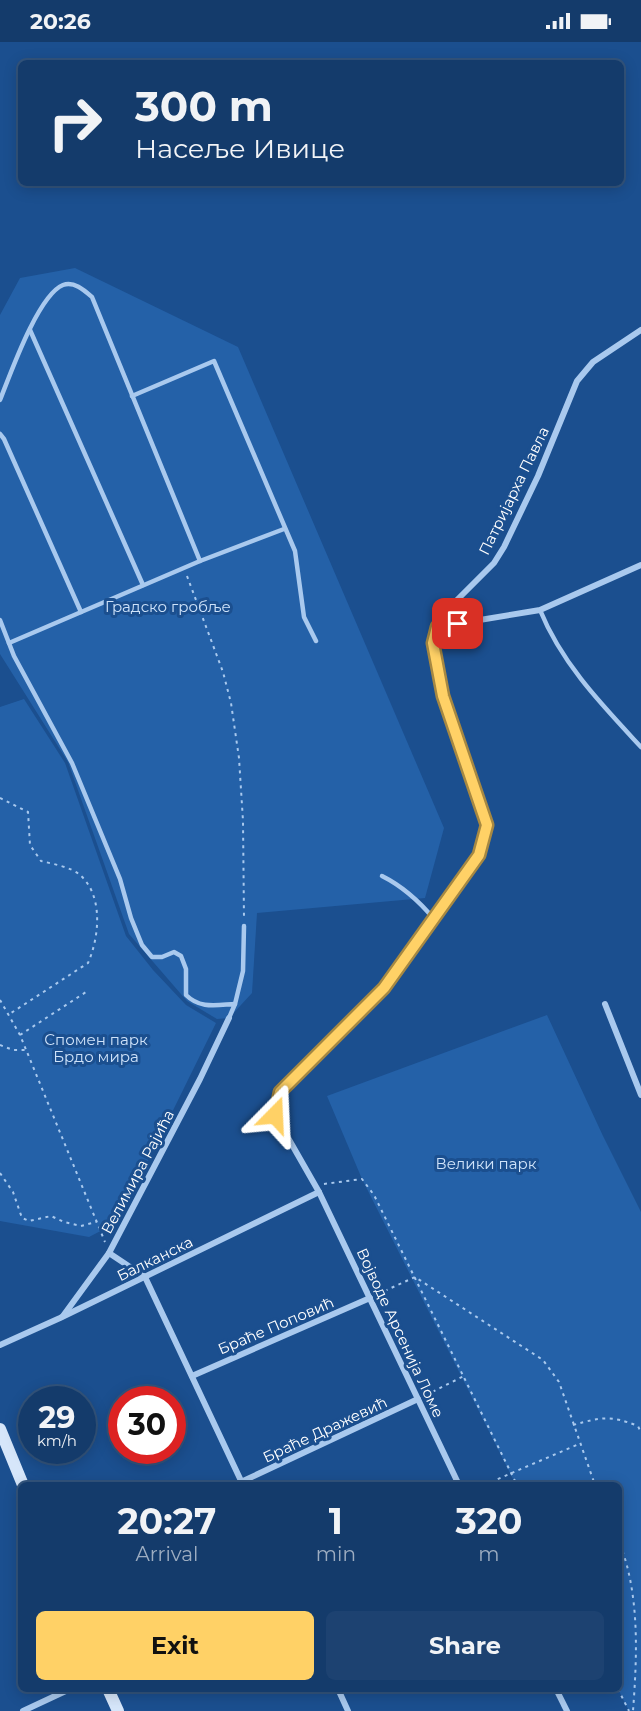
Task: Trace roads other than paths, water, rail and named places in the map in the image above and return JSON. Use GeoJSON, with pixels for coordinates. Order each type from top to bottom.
{"type":"FeatureCollection","features":[{"type":"Feature","properties":{"kind":"street","name":"Патријарха Павла"},"geometry":{"type":"LineString","coordinates":[[437,627],[448,609],[494,563],[504,547],[538,476],[577,381],[593,362],[641,330]]}},
{"type":"Feature","properties":{"kind":"street"},"geometry":{"type":"LineString","coordinates":[[319,1192],[275,1115],[280,1092],[384,988],[479,855],[487,825],[443,696],[433,643],[437,627],[540,610],[641,565]]}},
{"type":"Feature","properties":{"kind":"street"},"geometry":{"type":"LineString","coordinates":[[605,1004],[641,1095]]}},
{"type":"Feature","properties":{"kind":"street","name":"Велимира Рајића"},"geometry":{"type":"LineString","coordinates":[[145,1277],[109,1253],[200,1079],[229,1018]]}},
{"type":"Feature","properties":{"kind":"street","name":"Балканска"},"geometry":{"type":"LineString","coordinates":[[0,1345],[319,1192]]}},
{"type":"Feature","properties":{"kind":"street","name":"Војводе Арсенија Ломе"},"geometry":{"type":"LineString","coordinates":[[319,1192],[458,1482]]}},
{"type":"Feature","properties":{"kind":"street"},"geometry":{"type":"LineString","coordinates":[[60,1318],[109,1253]]}},
{"type":"Feature","properties":{"kind":"street"},"geometry":{"type":"LineString","coordinates":[[145,1277],[241,1482]]}},
{"type":"Feature","properties":{"kind":"street","name":"Браће Поповић"},"geometry":{"type":"LineString","coordinates":[[192,1376],[370,1298]]}},
{"type":"Feature","properties":{"kind":"street","name":"Браће Дражевић"},"geometry":{"type":"LineString","coordinates":[[246,1482],[418,1399]]}},
{"type":"Feature","properties":{"kind":"street"},"geometry":{"type":"LineString","coordinates":[[0,1429],[22,1482]]}},
{"type":"Feature","properties":{"kind":"street"},"geometry":{"type":"LineString","coordinates":[[23,1711],[64,1692]]}},
{"type":"Feature","properties":{"kind":"street"},"geometry":{"type":"LineString","coordinates":[[109,1692],[118,1711]]}},
{"type":"Feature","properties":{"kind":"street"},"geometry":{"type":"LineString","coordinates":[[341,1692],[348,1711]]}},
{"type":"Feature","properties":{"kind":"street"},"geometry":{"type":"LineString","coordinates":[[558,1692],[566,1709],[558,1711]]}},
{"type":"Feature","properties":{"kind":"lane"},"geometry":{"type":"LineString","coordinates":[[0,400],[39,310],[62,285],[71,284],[81,287],[92,297],[200,561]]}},
{"type":"Feature","properties":{"kind":"lane"},"geometry":{"type":"LineString","coordinates":[[30,330],[143,585]]}},
{"type":"Feature","properties":{"kind":"lane"},"geometry":{"type":"LineString","coordinates":[[132,396],[214,361],[295,552],[304,617],[316,640]]}},
{"type":"Feature","properties":{"kind":"lane"},"geometry":{"type":"LineString","coordinates":[[0,434],[81,612]]}},
{"type":"Feature","properties":{"kind":"lane"},"geometry":{"type":"LineString","coordinates":[[9,643],[183,568],[284,529]]}},
{"type":"Feature","properties":{"kind":"lane"},"geometry":{"type":"LineString","coordinates":[[540,610],[565,658],[591,693],[641,747]]}},
{"type":"Feature","properties":{"kind":"lane"},"geometry":{"type":"LineString","coordinates":[[1,625],[72,763],[120,879],[131,918],[142,945],[152,957],[162,957],[174,952],[181,956],[186,969],[186,994],[194,1002],[205,1005],[235,1004]]}},
{"type":"Feature","properties":{"kind":"lane"},"geometry":{"type":"LineString","coordinates":[[382,876],[399,885],[421,903],[435,919]]}},
{"type":"Feature","properties":{"kind":"lane"},"geometry":{"type":"LineString","coordinates":[[229,1018],[243,971],[244,926]]}},
{"type":"Feature","properties":{"kind":"park label","name":"Градско гробље"},"geometry":{"type":"Point","coordinates":[168,607]}},
{"type":"Feature","properties":{"kind":"park label","name":"Спомен парк Брдо мира"},"geometry":{"type":"Point","coordinates":[96,1048]}},
{"type":"Feature","properties":{"kind":"park label","name":"Велики парк"},"geometry":{"type":"Point","coordinates":[486,1164]}}]}
